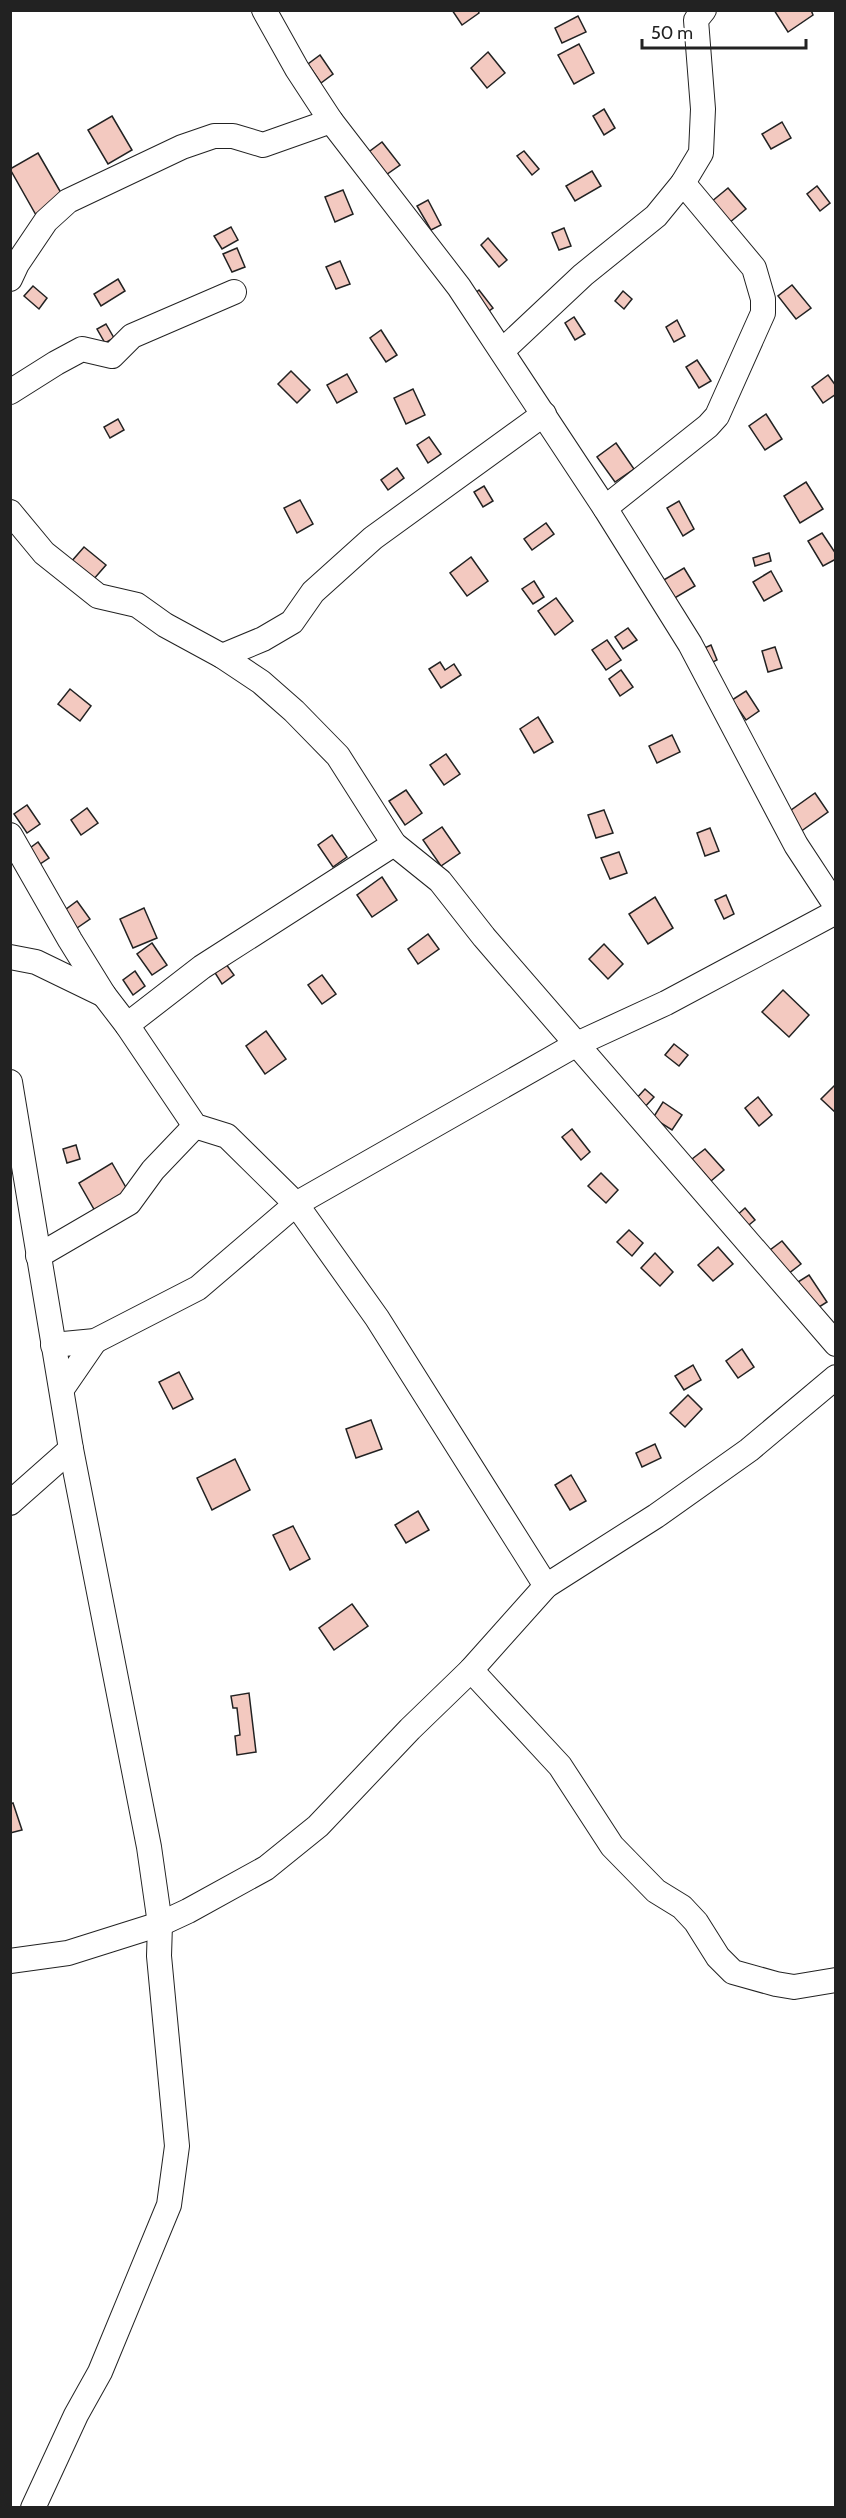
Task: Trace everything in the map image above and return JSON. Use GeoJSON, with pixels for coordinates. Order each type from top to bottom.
{"type":"FeatureCollection","features":[{"type":"Feature","properties":{"kind":"street"},"geometry":{"type":"LineString","coordinates":[[264,10],[297,69],[331,121],[459,287],[605,508],[690,644],[796,845],[836,906]]}},
{"type":"Feature","properties":{"kind":"street"},"geometry":{"type":"LineString","coordinates":[[502,351],[583,275],[656,216],[683,183],[701,153],[703,109],[696,20],[704,10]]}},
{"type":"Feature","properties":{"kind":"street"},"geometry":{"type":"LineString","coordinates":[[10,279],[46,221],[68,201],[182,147],[214,136],[233,136],[263,145],[331,121]]}},
{"type":"Feature","properties":{"kind":"street"},"geometry":{"type":"LineString","coordinates":[[605,508],[708,426],[717,416],[763,314],[763,299],[754,268],[683,183]]}},
{"type":"Feature","properties":{"kind":"street"},"geometry":{"type":"LineString","coordinates":[[10,392],[82,349],[112,356],[132,336],[234,292]]}},
{"type":"Feature","properties":{"kind":"street"},"geometry":{"type":"LineString","coordinates":[[222,656],[263,639],[292,622],[313,592],[373,538],[544,414]]}},
{"type":"Feature","properties":{"kind":"street"},"geometry":{"type":"LineString","coordinates":[[10,512],[44,553],[98,596],[137,605],[165,625],[222,656],[261,682],[338,756],[394,844],[440,881],[484,937],[836,1344]]}},
{"type":"Feature","properties":{"kind":"street"},"geometry":{"type":"LineString","coordinates":[[10,835],[104,995],[195,1126],[227,1136],[296,1204],[377,1318],[546,1586]]}},
{"type":"Feature","properties":{"kind":"street"},"geometry":{"type":"LineString","coordinates":[[127,1025],[201,967],[394,844]]}},
{"type":"Feature","properties":{"kind":"street"},"geometry":{"type":"LineString","coordinates":[[53,1345],[94,1341],[198,1288],[296,1204],[577,1044],[666,1003],[836,912]]}},
{"type":"Feature","properties":{"kind":"street"},"geometry":{"type":"LineString","coordinates":[[10,957],[36,962],[104,995]]}},
{"type":"Feature","properties":{"kind":"street"},"geometry":{"type":"LineString","coordinates":[[10,1082],[71,1449],[149,1847],[160,1924],[159,1956],[177,2146],[169,2205],[100,2372],[76,2415],[33,2508]]}},
{"type":"Feature","properties":{"kind":"street"},"geometry":{"type":"LineString","coordinates":[[38,1256],[129,1203],[153,1170],[195,1126]]}},
{"type":"Feature","properties":{"kind":"street"},"geometry":{"type":"LineString","coordinates":[[62,1389],[94,1341]]}},
{"type":"Feature","properties":{"kind":"street"},"geometry":{"type":"LineString","coordinates":[[10,1961],[68,1953],[160,1924],[244,1881],[288,1852],[318,1826],[410,1729],[471,1670],[546,1586],[657,1516],[748,1450],[836,1377]]}},
{"type":"Feature","properties":{"kind":"street"},"geometry":{"type":"LineString","coordinates":[[10,1503],[71,1449]]}},
{"type":"Feature","properties":{"kind":"street"},"geometry":{"type":"LineString","coordinates":[[471,1670],[560,1766],[612,1846],[656,1891],[682,1907],[696,1922],[718,1957],[733,1972],[795,1987],[836,1980]]}},
{"type":"Feature","properties":{"kind":"building"},"geometry":{"type":"Polygon","coordinates":[[[452,10],[478,10],[479,13],[462,25],[452,10]]]}},
{"type":"Feature","properties":{"kind":"building"},"geometry":{"type":"Polygon","coordinates":[[[774,10],[811,10],[813,15],[788,32],[774,10]]]}},
{"type":"Feature","properties":{"kind":"building"},"geometry":{"type":"Polygon","coordinates":[[[578,16],[586,32],[562,43],[555,28],[578,16]]]}},
{"type":"Feature","properties":{"kind":"building"},"geometry":{"type":"Polygon","coordinates":[[[579,44],[594,73],[574,84],[558,55],[579,44]]]}},
{"type":"Feature","properties":{"kind":"building"},"geometry":{"type":"Polygon","coordinates":[[[488,52],[505,73],[487,88],[471,68],[488,52]]]}},
{"type":"Feature","properties":{"kind":"building"},"geometry":{"type":"Polygon","coordinates":[[[320,55],[333,74],[321,83],[308,64],[320,55]]]}},
{"type":"Feature","properties":{"kind":"building"},"geometry":{"type":"Polygon","coordinates":[[[604,109],[615,128],[604,135],[593,116],[604,109]]]}},
{"type":"Feature","properties":{"kind":"building"},"geometry":{"type":"Polygon","coordinates":[[[112,116],[132,150],[108,164],[88,130],[112,116]]]}},
{"type":"Feature","properties":{"kind":"building"},"geometry":{"type":"Polygon","coordinates":[[[782,122],[791,138],[771,149],[762,134],[782,122]]]}},
{"type":"Feature","properties":{"kind":"building"},"geometry":{"type":"Polygon","coordinates":[[[382,142],[400,165],[383,177],[366,154],[382,142]]]}},
{"type":"Feature","properties":{"kind":"building"},"geometry":{"type":"Polygon","coordinates":[[[524,151],[539,169],[532,175],[517,156],[524,151]]]}},
{"type":"Feature","properties":{"kind":"building"},"geometry":{"type":"Polygon","coordinates":[[[38,153],[64,198],[36,215],[10,169],[38,153]]]}},
{"type":"Feature","properties":{"kind":"building"},"geometry":{"type":"Polygon","coordinates":[[[592,171],[601,186],[575,201],[566,186],[592,171]]]}},
{"type":"Feature","properties":{"kind":"building"},"geometry":{"type":"Polygon","coordinates":[[[817,186],[830,203],[820,211],[807,194],[817,186]]]}},
{"type":"Feature","properties":{"kind":"building"},"geometry":{"type":"Polygon","coordinates":[[[728,188],[746,209],[729,223],[711,202],[728,188]]]}},
{"type":"Feature","properties":{"kind":"building"},"geometry":{"type":"Polygon","coordinates":[[[343,190],[353,214],[335,222],[325,197],[343,190]]]}},
{"type":"Feature","properties":{"kind":"building"},"geometry":{"type":"Polygon","coordinates":[[[428,200],[441,225],[431,230],[417,206],[428,200]]]}},
{"type":"Feature","properties":{"kind":"building"},"geometry":{"type":"Polygon","coordinates":[[[231,227],[238,240],[222,249],[214,236],[231,227]]]}},
{"type":"Feature","properties":{"kind":"building"},"geometry":{"type":"Polygon","coordinates":[[[564,228],[571,246],[559,250],[552,233],[564,228]]]}},
{"type":"Feature","properties":{"kind":"building"},"geometry":{"type":"Polygon","coordinates":[[[488,238],[507,260],[499,267],[481,245],[488,238]]]}},
{"type":"Feature","properties":{"kind":"building"},"geometry":{"type":"Polygon","coordinates":[[[237,248],[245,267],[232,272],[223,254],[237,248]]]}},
{"type":"Feature","properties":{"kind":"building"},"geometry":{"type":"Polygon","coordinates":[[[340,261],[350,284],[336,289],[326,267],[340,261]]]}},
{"type":"Feature","properties":{"kind":"building"},"geometry":{"type":"Polygon","coordinates":[[[118,279],[125,291],[101,306],[94,294],[118,279]]]}},
{"type":"Feature","properties":{"kind":"building"},"geometry":{"type":"Polygon","coordinates":[[[792,285],[811,308],[796,319],[778,296],[792,285]]]}},
{"type":"Feature","properties":{"kind":"building"},"geometry":{"type":"Polygon","coordinates":[[[33,286],[47,298],[39,309],[24,296],[33,286]]]}},
{"type":"Feature","properties":{"kind":"building"},"geometry":{"type":"Polygon","coordinates":[[[479,290],[493,308],[482,316],[469,298],[479,290]]]}},
{"type":"Feature","properties":{"kind":"building"},"geometry":{"type":"Polygon","coordinates":[[[623,291],[632,299],[624,309],[615,301],[623,291]]]}},
{"type":"Feature","properties":{"kind":"building"},"geometry":{"type":"Polygon","coordinates":[[[574,317],[585,334],[575,340],[565,323],[574,317]]]}},
{"type":"Feature","properties":{"kind":"building"},"geometry":{"type":"Polygon","coordinates":[[[677,320],[685,336],[674,342],[666,327],[677,320]]]}},
{"type":"Feature","properties":{"kind":"building"},"geometry":{"type":"Polygon","coordinates":[[[106,324],[114,338],[105,343],[97,329],[106,324]]]}},
{"type":"Feature","properties":{"kind":"building"},"geometry":{"type":"Polygon","coordinates":[[[381,330],[397,355],[386,362],[370,338],[381,330]]]}},
{"type":"Feature","properties":{"kind":"building"},"geometry":{"type":"Polygon","coordinates":[[[697,360],[711,381],[699,388],[686,367],[697,360]]]}},
{"type":"Feature","properties":{"kind":"building"},"geometry":{"type":"Polygon","coordinates":[[[291,371],[310,390],[297,403],[278,384],[291,371]]]}},
{"type":"Feature","properties":{"kind":"building"},"geometry":{"type":"Polygon","coordinates":[[[347,374],[357,392],[337,403],[327,385],[347,374]]]}},
{"type":"Feature","properties":{"kind":"building"},"geometry":{"type":"Polygon","coordinates":[[[828,375],[836,386],[836,394],[823,403],[812,387],[828,375]]]}},
{"type":"Feature","properties":{"kind":"building"},"geometry":{"type":"Polygon","coordinates":[[[413,389],[425,415],[406,424],[394,398],[413,389]]]}},
{"type":"Feature","properties":{"kind":"building"},"geometry":{"type":"Polygon","coordinates":[[[766,414],[782,439],[765,450],[749,426],[766,414]]]}},
{"type":"Feature","properties":{"kind":"building"},"geometry":{"type":"Polygon","coordinates":[[[118,419],[124,430],[110,438],[104,427],[118,419]]]}},
{"type":"Feature","properties":{"kind":"building"},"geometry":{"type":"Polygon","coordinates":[[[429,437],[441,454],[428,463],[417,445],[429,437]]]}},
{"type":"Feature","properties":{"kind":"building"},"geometry":{"type":"Polygon","coordinates":[[[616,443],[634,469],[615,482],[597,457],[616,443]]]}},
{"type":"Feature","properties":{"kind":"building"},"geometry":{"type":"Polygon","coordinates":[[[397,468],[404,478],[388,490],[381,480],[397,468]]]}},
{"type":"Feature","properties":{"kind":"building"},"geometry":{"type":"Polygon","coordinates":[[[806,482],[823,509],[800,523],[784,496],[806,482]]]}},
{"type":"Feature","properties":{"kind":"building"},"geometry":{"type":"Polygon","coordinates":[[[484,486],[493,501],[483,507],[474,492],[484,486]]]}},
{"type":"Feature","properties":{"kind":"building"},"geometry":{"type":"Polygon","coordinates":[[[300,500],[313,524],[297,533],[284,508],[300,500]]]}},
{"type":"Feature","properties":{"kind":"building"},"geometry":{"type":"Polygon","coordinates":[[[679,501],[694,529],[683,536],[667,508],[679,501]]]}},
{"type":"Feature","properties":{"kind":"building"},"geometry":{"type":"Polygon","coordinates":[[[546,523],[554,534],[532,550],[524,539],[546,523]]]}},
{"type":"Feature","properties":{"kind":"building"},"geometry":{"type":"Polygon","coordinates":[[[822,533],[836,554],[836,559],[823,566],[808,541],[822,533]]]}},
{"type":"Feature","properties":{"kind":"building"},"geometry":{"type":"Polygon","coordinates":[[[84,547],[106,565],[93,580],[71,562],[84,547]]]}},
{"type":"Feature","properties":{"kind":"building"},"geometry":{"type":"Polygon","coordinates":[[[769,553],[771,561],[755,566],[753,558],[769,553]]]}},
{"type":"Feature","properties":{"kind":"building"},"geometry":{"type":"Polygon","coordinates":[[[471,557],[488,581],[467,596],[450,573],[471,557]]]}},
{"type":"Feature","properties":{"kind":"building"},"geometry":{"type":"Polygon","coordinates":[[[684,568],[695,586],[673,599],[662,581],[684,568]]]}},
{"type":"Feature","properties":{"kind":"building"},"geometry":{"type":"Polygon","coordinates":[[[771,571],[782,591],[764,601],[753,582],[771,571]]]}},
{"type":"Feature","properties":{"kind":"building"},"geometry":{"type":"Polygon","coordinates":[[[534,581],[544,597],[533,604],[522,589],[534,581]]]}},
{"type":"Feature","properties":{"kind":"building"},"geometry":{"type":"Polygon","coordinates":[[[556,598],[573,621],[555,635],[538,611],[556,598]]]}},
{"type":"Feature","properties":{"kind":"building"},"geometry":{"type":"Polygon","coordinates":[[[628,628],[637,640],[623,649],[615,637],[628,628]]]}},
{"type":"Feature","properties":{"kind":"building"},"geometry":{"type":"Polygon","coordinates":[[[607,640],[621,660],[606,670],[592,650],[607,640]]]}},
{"type":"Feature","properties":{"kind":"building"},"geometry":{"type":"Polygon","coordinates":[[[711,645],[717,660],[707,665],[700,650],[711,645]]]}},
{"type":"Feature","properties":{"kind":"building"},"geometry":{"type":"Polygon","coordinates":[[[775,647],[782,668],[768,672],[762,651],[775,647]]]}},
{"type":"Feature","properties":{"kind":"building"},"geometry":{"type":"Polygon","coordinates":[[[440,662],[445,670],[454,664],[461,675],[441,688],[429,669],[440,662]]]}},
{"type":"Feature","properties":{"kind":"building"},"geometry":{"type":"Polygon","coordinates":[[[621,670],[633,687],[620,696],[609,679],[621,670]]]}},
{"type":"Feature","properties":{"kind":"building"},"geometry":{"type":"Polygon","coordinates":[[[70,689],[91,706],[80,721],[58,704],[70,689]]]}},
{"type":"Feature","properties":{"kind":"building"},"geometry":{"type":"Polygon","coordinates":[[[746,691],[759,711],[746,720],[732,700],[746,691]]]}},
{"type":"Feature","properties":{"kind":"building"},"geometry":{"type":"Polygon","coordinates":[[[538,717],[553,742],[534,753],[520,729],[538,717]]]}},
{"type":"Feature","properties":{"kind":"building"},"geometry":{"type":"Polygon","coordinates":[[[672,735],[680,752],[657,763],[649,746],[672,735]]]}},
{"type":"Feature","properties":{"kind":"building"},"geometry":{"type":"Polygon","coordinates":[[[446,754],[460,774],[444,785],[430,765],[446,754]]]}},
{"type":"Feature","properties":{"kind":"building"},"geometry":{"type":"Polygon","coordinates":[[[406,790],[422,813],[405,825],[389,801],[406,790]]]}},
{"type":"Feature","properties":{"kind":"building"},"geometry":{"type":"Polygon","coordinates":[[[815,793],[828,812],[800,832],[787,813],[815,793]]]}},
{"type":"Feature","properties":{"kind":"building"},"geometry":{"type":"Polygon","coordinates":[[[27,805],[40,824],[27,833],[14,814],[27,805]]]}},
{"type":"Feature","properties":{"kind":"building"},"geometry":{"type":"Polygon","coordinates":[[[87,808],[98,823],[81,835],[71,820],[87,808]]]}},
{"type":"Feature","properties":{"kind":"building"},"geometry":{"type":"Polygon","coordinates":[[[604,810],[613,833],[596,838],[588,815],[604,810]]]}},
{"type":"Feature","properties":{"kind":"building"},"geometry":{"type":"Polygon","coordinates":[[[442,827],[460,853],[441,866],[423,840],[442,827]]]}},
{"type":"Feature","properties":{"kind":"building"},"geometry":{"type":"Polygon","coordinates":[[[710,828],[719,851],[705,856],[697,833],[710,828]]]}},
{"type":"Feature","properties":{"kind":"building"},"geometry":{"type":"Polygon","coordinates":[[[332,835],[347,857],[333,867],[318,845],[332,835]]]}},
{"type":"Feature","properties":{"kind":"building"},"geometry":{"type":"Polygon","coordinates":[[[38,842],[49,858],[37,866],[26,851],[38,842]]]}},
{"type":"Feature","properties":{"kind":"building"},"geometry":{"type":"Polygon","coordinates":[[[619,852],[627,873],[610,879],[601,858],[619,852]]]}},
{"type":"Feature","properties":{"kind":"building"},"geometry":{"type":"Polygon","coordinates":[[[382,877],[397,900],[372,917],[357,895],[382,877]]]}},
{"type":"Feature","properties":{"kind":"building"},"geometry":{"type":"Polygon","coordinates":[[[726,895],[734,914],[724,919],[715,900],[726,895]]]}},
{"type":"Feature","properties":{"kind":"building"},"geometry":{"type":"Polygon","coordinates":[[[655,897],[673,928],[648,944],[629,914],[655,897]]]}},
{"type":"Feature","properties":{"kind":"building"},"geometry":{"type":"Polygon","coordinates":[[[77,901],[90,919],[77,928],[65,910],[77,901]]]}},
{"type":"Feature","properties":{"kind":"building"},"geometry":{"type":"Polygon","coordinates":[[[144,908],[157,938],[133,948],[120,919],[144,908]]]}},
{"type":"Feature","properties":{"kind":"building"},"geometry":{"type":"Polygon","coordinates":[[[428,934],[439,949],[418,964],[408,949],[428,934]]]}},
{"type":"Feature","properties":{"kind":"building"},"geometry":{"type":"Polygon","coordinates":[[[152,943],[167,965],[152,975],[137,954],[152,943]]]}},
{"type":"Feature","properties":{"kind":"building"},"geometry":{"type":"Polygon","coordinates":[[[604,944],[623,964],[608,979],[589,959],[604,944]]]}},
{"type":"Feature","properties":{"kind":"building"},"geometry":{"type":"Polygon","coordinates":[[[223,960],[234,975],[222,984],[212,968],[223,960]]]}},
{"type":"Feature","properties":{"kind":"building"},"geometry":{"type":"Polygon","coordinates":[[[135,971],[145,986],[133,995],[123,980],[135,971]]]}},
{"type":"Feature","properties":{"kind":"building"},"geometry":{"type":"Polygon","coordinates":[[[322,975],[336,994],[322,1004],[308,985],[322,975]]]}},
{"type":"Feature","properties":{"kind":"building"},"geometry":{"type":"Polygon","coordinates":[[[783,990],[809,1015],[789,1037],[762,1012],[783,990]]]}},
{"type":"Feature","properties":{"kind":"building"},"geometry":{"type":"Polygon","coordinates":[[[266,1031],[286,1059],[265,1074],[246,1046],[266,1031]]]}},
{"type":"Feature","properties":{"kind":"building"},"geometry":{"type":"Polygon","coordinates":[[[674,1044],[688,1055],[679,1066],[665,1055],[674,1044]]]}},
{"type":"Feature","properties":{"kind":"building"},"geometry":{"type":"Polygon","coordinates":[[[836,1084],[836,1113],[821,1099],[836,1084]]]}},
{"type":"Feature","properties":{"kind":"building"},"geometry":{"type":"Polygon","coordinates":[[[645,1089],[654,1097],[643,1109],[634,1101],[645,1089]]]}},
{"type":"Feature","properties":{"kind":"building"},"geometry":{"type":"Polygon","coordinates":[[[758,1097],[772,1115],[759,1126],[745,1108],[758,1097]]]}},
{"type":"Feature","properties":{"kind":"building"},"geometry":{"type":"Polygon","coordinates":[[[663,1102],[682,1115],[672,1130],[653,1118],[663,1102]]]}},
{"type":"Feature","properties":{"kind":"building"},"geometry":{"type":"Polygon","coordinates":[[[572,1129],[590,1152],[581,1160],[562,1137],[572,1129]]]}},
{"type":"Feature","properties":{"kind":"building"},"geometry":{"type":"Polygon","coordinates":[[[76,1145],[80,1159],[67,1163],[63,1149],[76,1145]]]}},
{"type":"Feature","properties":{"kind":"building"},"geometry":{"type":"Polygon","coordinates":[[[705,1149],[724,1170],[711,1181],[692,1159],[705,1149]]]}},
{"type":"Feature","properties":{"kind":"building"},"geometry":{"type":"Polygon","coordinates":[[[112,1163],[128,1191],[95,1211],[79,1183],[112,1163]]]}},
{"type":"Feature","properties":{"kind":"building"},"geometry":{"type":"Polygon","coordinates":[[[601,1173],[618,1190],[606,1203],[588,1186],[601,1173]]]}},
{"type":"Feature","properties":{"kind":"building"},"geometry":{"type":"Polygon","coordinates":[[[745,1208],[755,1220],[744,1229],[734,1218],[745,1208]]]}},
{"type":"Feature","properties":{"kind":"building"},"geometry":{"type":"Polygon","coordinates":[[[629,1230],[643,1243],[632,1256],[617,1242],[629,1230]]]}},
{"type":"Feature","properties":{"kind":"building"},"geometry":{"type":"Polygon","coordinates":[[[782,1241],[801,1264],[784,1277],[766,1253],[782,1241]]]}},
{"type":"Feature","properties":{"kind":"building"},"geometry":{"type":"Polygon","coordinates":[[[718,1247],[733,1264],[713,1281],[698,1265],[718,1247]]]}},
{"type":"Feature","properties":{"kind":"building"},"geometry":{"type":"Polygon","coordinates":[[[655,1253],[673,1272],[660,1286],[641,1268],[655,1253]]]}},
{"type":"Feature","properties":{"kind":"building"},"geometry":{"type":"Polygon","coordinates":[[[809,1275],[827,1302],[808,1314],[790,1287],[809,1275]]]}},
{"type":"Feature","properties":{"kind":"building"},"geometry":{"type":"Polygon","coordinates":[[[742,1349],[754,1367],[738,1378],[726,1361],[742,1349]]]}},
{"type":"Feature","properties":{"kind":"building"},"geometry":{"type":"Polygon","coordinates":[[[693,1365],[701,1380],[684,1390],[675,1376],[693,1365]]]}},
{"type":"Feature","properties":{"kind":"building"},"geometry":{"type":"Polygon","coordinates":[[[179,1372],[193,1399],[173,1409],[159,1382],[179,1372]]]}},
{"type":"Feature","properties":{"kind":"building"},"geometry":{"type":"Polygon","coordinates":[[[688,1395],[702,1409],[685,1427],[670,1413],[688,1395]]]}},
{"type":"Feature","properties":{"kind":"building"},"geometry":{"type":"Polygon","coordinates":[[[371,1420],[382,1449],[356,1458],[346,1429],[371,1420]]]}},
{"type":"Feature","properties":{"kind":"building"},"geometry":{"type":"Polygon","coordinates":[[[655,1444],[661,1458],[642,1467],[636,1453],[655,1444]]]}},
{"type":"Feature","properties":{"kind":"building"},"geometry":{"type":"Polygon","coordinates":[[[235,1459],[250,1490],[212,1510],[197,1478],[235,1459]]]}},
{"type":"Feature","properties":{"kind":"building"},"geometry":{"type":"Polygon","coordinates":[[[571,1475],[586,1501],[570,1510],[555,1485],[571,1475]]]}},
{"type":"Feature","properties":{"kind":"building"},"geometry":{"type":"Polygon","coordinates":[[[418,1511],[429,1530],[406,1543],[395,1525],[418,1511]]]}},
{"type":"Feature","properties":{"kind":"building"},"geometry":{"type":"Polygon","coordinates":[[[293,1526],[310,1559],[290,1570],[273,1535],[293,1526]]]}},
{"type":"Feature","properties":{"kind":"building"},"geometry":{"type":"Polygon","coordinates":[[[352,1604],[368,1626],[334,1650],[319,1628],[352,1604]]]}},
{"type":"Feature","properties":{"kind":"building"},"geometry":{"type":"Polygon","coordinates":[[[249,1693],[256,1752],[237,1755],[235,1736],[240,1735],[237,1708],[233,1708],[231,1696],[249,1693]]]}},
{"type":"Feature","properties":{"kind":"building"},"geometry":{"type":"Polygon","coordinates":[[[13,1803],[22,1830],[10,1833],[10,1804],[13,1803]]]}}]}
